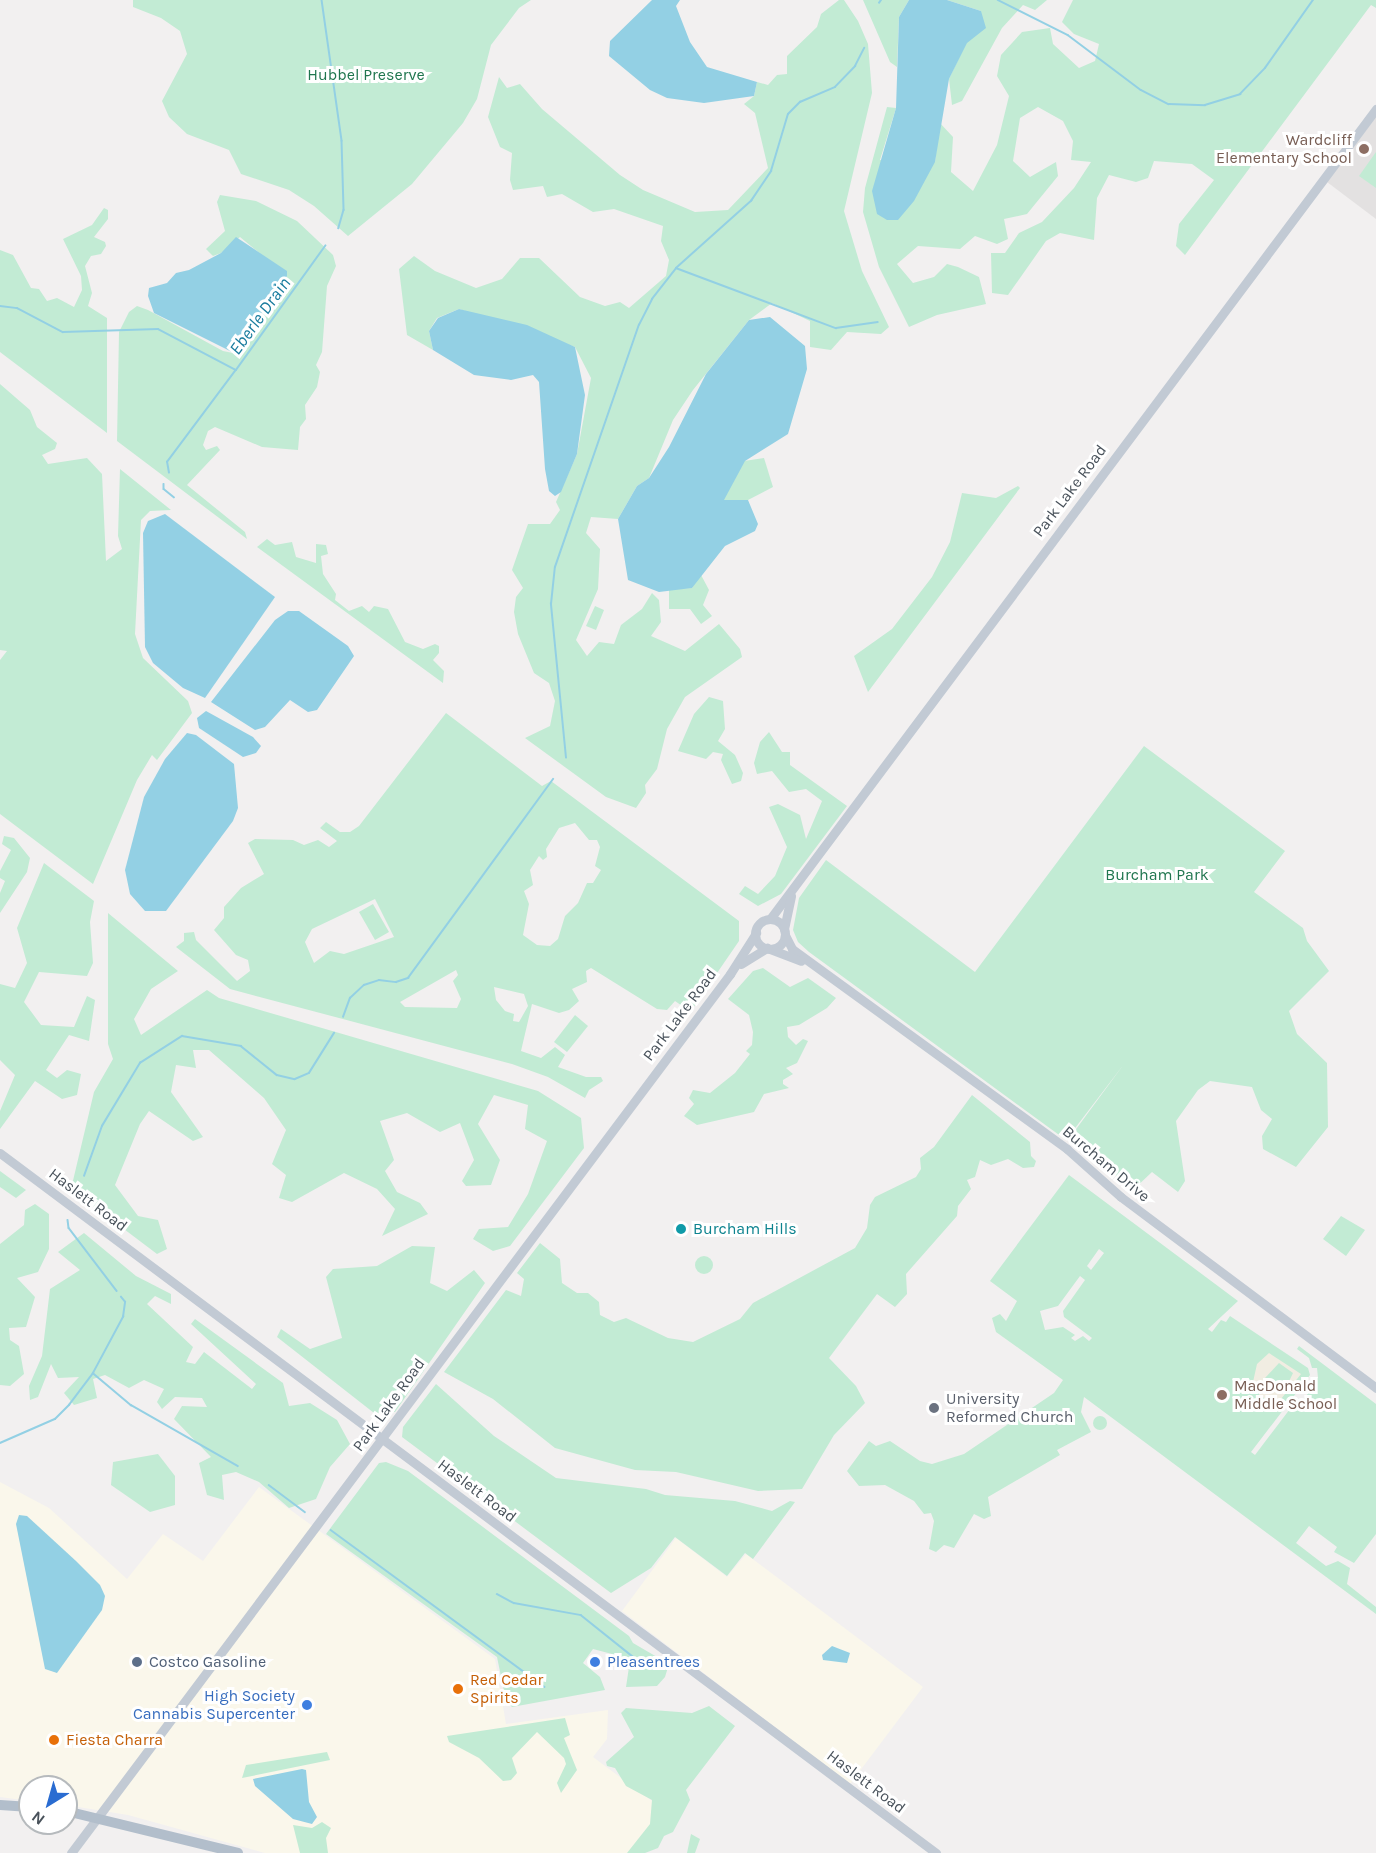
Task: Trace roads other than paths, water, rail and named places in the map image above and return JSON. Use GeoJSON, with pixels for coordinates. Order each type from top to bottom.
{"type":"FeatureCollection","features":[{"type":"Feature","properties":{"kind":"main road"},"geometry":{"type":"LineString","coordinates":[[0,1805],[18,1806]]}},
{"type":"Feature","properties":{"kind":"main road"},"geometry":{"type":"LineString","coordinates":[[78,1813],[99,1816],[238,1853]]}},
{"type":"Feature","properties":{"kind":"street","name":"Park Lake Road"},"geometry":{"type":"LineString","coordinates":[[770,919],[1376,109]]}},
{"type":"Feature","properties":{"kind":"street","name":"Park Lake Road"},"geometry":{"type":"LineString","coordinates":[[785,932],[791,892]]}},
{"type":"Feature","properties":{"kind":"street"},"geometry":{"type":"LineString","coordinates":[[770,919],[785,932],[781,944],[769,948],[759,943],[756,933],[760,923],[770,919]]}},
{"type":"Feature","properties":{"kind":"street","name":"Burcham Drive"},"geometry":{"type":"LineString","coordinates":[[785,932],[789,946],[1067,1149],[1121,1197],[1376,1388]]}},
{"type":"Feature","properties":{"kind":"street","name":"Park Lake Road"},"geometry":{"type":"LineString","coordinates":[[71,1853],[730,974],[756,933]]}},
{"type":"Feature","properties":{"kind":"street","name":"Park Lake Road"},"geometry":{"type":"LineString","coordinates":[[730,974],[753,953],[769,948]]}},
{"type":"Feature","properties":{"kind":"street","name":"Burcham Drive"},"geometry":{"type":"LineString","coordinates":[[769,948],[816,966]]}},
{"type":"Feature","properties":{"kind":"street","name":"Haslett Road"},"geometry":{"type":"LineString","coordinates":[[0,1153],[936,1853]]}},
{"type":"Feature","properties":{"kind":"water"},"geometry":{"type":"Polygon","coordinates":[[[652,0],[680,0],[676,6],[690,42],[707,67],[757,82],[754,96],[704,103],[667,98],[650,90],[609,56],[610,41],[652,0]]]}},
{"type":"Feature","properties":{"kind":"water"},"geometry":{"type":"Polygon","coordinates":[[[909,0],[947,0],[981,11],[986,28],[967,43],[949,79],[935,162],[914,201],[898,220],[887,220],[877,214],[872,191],[896,108],[899,17],[909,0]]]}},
{"type":"Feature","properties":{"kind":"water"},"geometry":{"type":"Polygon","coordinates":[[[236,237],[287,271],[287,276],[234,353],[154,313],[148,296],[149,288],[167,283],[176,273],[189,270],[221,253],[236,237]]]}},
{"type":"Feature","properties":{"kind":"water"},"geometry":{"type":"Polygon","coordinates":[[[459,309],[527,325],[575,347],[585,395],[577,454],[561,492],[555,496],[549,491],[545,469],[539,382],[533,375],[511,380],[474,375],[433,350],[429,331],[438,318],[459,309]]]}},
{"type":"Feature","properties":{"kind":"water"},"geometry":{"type":"Polygon","coordinates":[[[770,317],[805,346],[807,369],[788,434],[745,461],[724,500],[748,500],[758,524],[755,531],[725,546],[692,588],[659,592],[628,580],[618,519],[637,486],[649,478],[669,447],[706,374],[749,320],[770,317]]]}},
{"type":"Feature","properties":{"kind":"water"},"geometry":{"type":"Polygon","coordinates":[[[165,514],[275,597],[205,698],[183,688],[153,663],[145,647],[143,533],[148,521],[165,514]]]}},
{"type":"Feature","properties":{"kind":"water"},"geometry":{"type":"Polygon","coordinates":[[[288,611],[299,611],[348,646],[354,656],[317,710],[308,712],[290,700],[265,727],[255,730],[211,702],[275,620],[288,611]]]}},
{"type":"Feature","properties":{"kind":"water"},"geometry":{"type":"Polygon","coordinates":[[[206,711],[253,737],[261,746],[256,753],[243,757],[199,728],[197,718],[206,711]]]}},
{"type":"Feature","properties":{"kind":"water"},"geometry":{"type":"Polygon","coordinates":[[[187,733],[196,735],[234,764],[238,808],[233,821],[166,911],[145,911],[130,894],[125,870],[144,797],[165,759],[187,733]]]}},
{"type":"Feature","properties":{"kind":"water"},"geometry":{"type":"Polygon","coordinates":[[[19,1515],[27,1516],[76,1561],[100,1585],[105,1596],[102,1610],[57,1673],[45,1669],[16,1524],[19,1515]]]}},
{"type":"Feature","properties":{"kind":"water"},"geometry":{"type":"Polygon","coordinates":[[[832,1646],[850,1653],[847,1663],[823,1660],[822,1655],[832,1646]]]}},
{"type":"Feature","properties":{"kind":"water"},"geometry":{"type":"Polygon","coordinates":[[[306,1770],[309,1802],[317,1817],[312,1824],[293,1819],[255,1786],[253,1779],[306,1770]]]}},
{"type":"Feature","properties":{"kind":"waterway","name":"Eberle Drain"},"geometry":{"type":"LineString","coordinates":[[322,0],[342,141],[344,210],[339,228]]}},
{"type":"Feature","properties":{"kind":"waterway"},"geometry":{"type":"LineString","coordinates":[[998,0],[1068,35],[1141,90],[1169,104],[1205,105],[1240,94],[1265,68],[1313,0]]}},
{"type":"Feature","properties":{"kind":"waterway"},"geometry":{"type":"LineString","coordinates":[[566,758],[551,604],[555,567],[639,325],[652,299],[676,268],[751,201],[771,171],[788,114],[800,102],[835,87],[855,66],[864,48]]}},
{"type":"Feature","properties":{"kind":"waterway","name":"Eberle Drain"},"geometry":{"type":"LineString","coordinates":[[0,306],[17,308],[63,332],[158,329],[236,370],[325,246]]}},
{"type":"Feature","properties":{"kind":"waterway"},"geometry":{"type":"LineString","coordinates":[[676,268],[836,328],[878,322]]}},
{"type":"Feature","properties":{"kind":"waterway"},"geometry":{"type":"LineString","coordinates":[[169,473],[167,462],[235,371]]}},
{"type":"Feature","properties":{"kind":"waterway"},"geometry":{"type":"LineString","coordinates":[[164,484],[164,489],[174,497]]}},
{"type":"Feature","properties":{"kind":"waterway"},"geometry":{"type":"LineString","coordinates":[[343,1017],[350,998],[364,985],[379,980],[396,982],[408,978],[553,779]]}},
{"type":"Feature","properties":{"kind":"waterway"},"geometry":{"type":"LineString","coordinates":[[84,1176],[102,1126],[140,1063],[182,1036],[241,1046],[277,1075],[295,1079],[309,1073],[334,1033]]}},
{"type":"Feature","properties":{"kind":"waterway"},"geometry":{"type":"LineString","coordinates":[[68,1220],[69,1228],[117,1291]]}},
{"type":"Feature","properties":{"kind":"waterway"},"geometry":{"type":"LineString","coordinates":[[0,1443],[55,1419],[69,1405],[93,1373],[123,1317],[125,1302],[121,1297]]}},
{"type":"Feature","properties":{"kind":"waterway"},"geometry":{"type":"LineString","coordinates":[[93,1373],[131,1405],[238,1466]]}},
{"type":"Feature","properties":{"kind":"waterway"},"geometry":{"type":"LineString","coordinates":[[269,1485],[305,1512]]}},
{"type":"Feature","properties":{"kind":"waterway"},"geometry":{"type":"LineString","coordinates":[[331,1530],[545,1687]]}},
{"type":"Feature","properties":{"kind":"waterway"},"geometry":{"type":"LineString","coordinates":[[497,1594],[514,1603],[581,1615],[641,1663]]}},
{"type":"Feature","properties":{"kind":"place","name":"Wardcliff Elementary School"},"geometry":{"type":"Point","coordinates":[1364,149]}},
{"type":"Feature","properties":{"kind":"place","name":"Burcham Hills"},"geometry":{"type":"Point","coordinates":[681,1229]}},
{"type":"Feature","properties":{"kind":"place","name":"MacDonald Middle School"},"geometry":{"type":"Point","coordinates":[1222,1395]}},
{"type":"Feature","properties":{"kind":"place","name":"University Reformed Church"},"geometry":{"type":"Point","coordinates":[934,1408]}},
{"type":"Feature","properties":{"kind":"place","name":"Costco Gasoline"},"geometry":{"type":"Point","coordinates":[137,1662]}},
{"type":"Feature","properties":{"kind":"place","name":"Pleasentrees"},"geometry":{"type":"Point","coordinates":[595,1662]}},
{"type":"Feature","properties":{"kind":"place","name":"Red Cedar Spirits"},"geometry":{"type":"Point","coordinates":[458,1689]}},
{"type":"Feature","properties":{"kind":"place","name":"High Society Cannabis Supercenter"},"geometry":{"type":"Point","coordinates":[307,1705]}},
{"type":"Feature","properties":{"kind":"place","name":"Fiesta Charra"},"geometry":{"type":"Point","coordinates":[54,1740]}},
{"type":"Feature","properties":{"kind":"park label","name":"Hubbel Preserve"},"geometry":{"type":"Point","coordinates":[366,75]}},
{"type":"Feature","properties":{"kind":"park label","name":"Burcham Park"},"geometry":{"type":"Point","coordinates":[1157,875]}}]}
